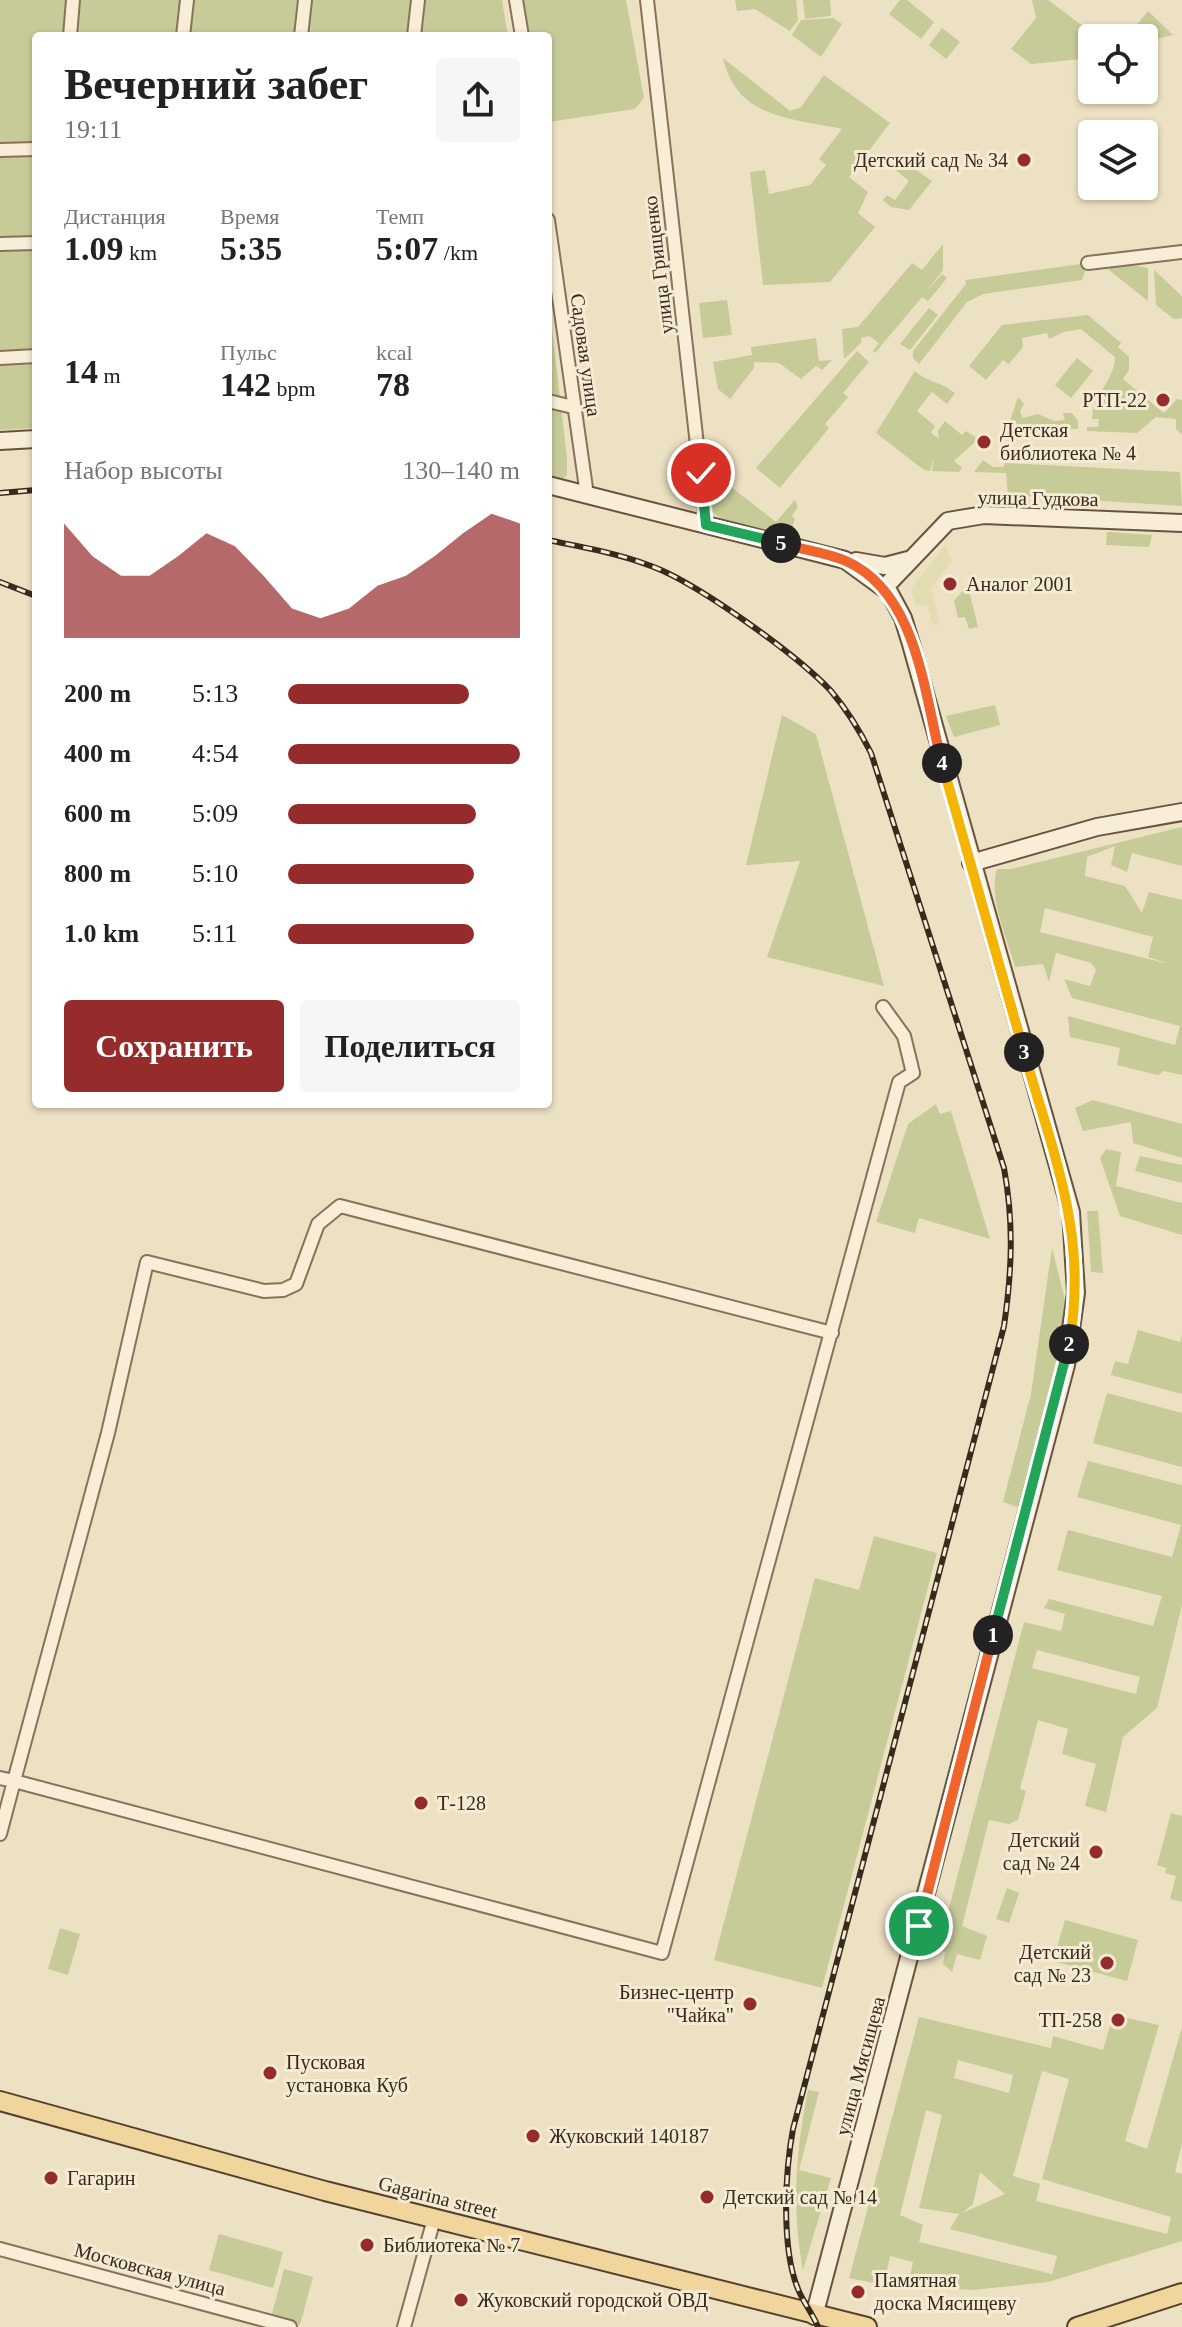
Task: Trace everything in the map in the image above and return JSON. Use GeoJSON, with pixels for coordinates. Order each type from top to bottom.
{"type":"FeatureCollection","features":[{"type":"Feature","properties":{"kind":"main road"},"geometry":{"type":"LineString","coordinates":[[0,441],[32,439]]}},
{"type":"Feature","properties":{"kind":"main road"},"geometry":{"type":"LineString","coordinates":[[552,486],[845,560],[885,566],[909,559]]}},
{"type":"Feature","properties":{"kind":"main road","name":"улица Гудкова"},"geometry":{"type":"LineString","coordinates":[[885,587],[935,531],[957,517],[984,515],[1182,523]]}},
{"type":"Feature","properties":{"kind":"main road"},"geometry":{"type":"LineString","coordinates":[[903,618],[900,585],[909,559]]}},
{"type":"Feature","properties":{"kind":"main road"},"geometry":{"type":"LineString","coordinates":[[845,560],[885,587],[903,618]]}},
{"type":"Feature","properties":{"kind":"main road","name":"улица Мясищева"},"geometry":{"type":"LineString","coordinates":[[813,2322],[1066,1365],[1076,1266],[1071,1212],[903,618]]}},
{"type":"Feature","properties":{"kind":"main road"},"geometry":{"type":"LineString","coordinates":[[971,863],[1097,827],[1182,812]]}},
{"type":"Feature","properties":{"kind":"main road","name":"Gagarina street"},"geometry":{"type":"LineString","coordinates":[[0,2101],[813,2322],[867,2327]]}},
{"type":"Feature","properties":{"kind":"main road"},"geometry":{"type":"LineString","coordinates":[[1077,2327],[1182,2293]]}},
{"type":"Feature","properties":{"kind":"street"},"geometry":{"type":"LineString","coordinates":[[70,32],[73,0]]}},
{"type":"Feature","properties":{"kind":"street"},"geometry":{"type":"LineString","coordinates":[[183,32],[187,0]]}},
{"type":"Feature","properties":{"kind":"street"},"geometry":{"type":"LineString","coordinates":[[301,32],[305,0]]}},
{"type":"Feature","properties":{"kind":"street"},"geometry":{"type":"LineString","coordinates":[[414,32],[418,0]]}},
{"type":"Feature","properties":{"kind":"street"},"geometry":{"type":"LineString","coordinates":[[516,0],[521,32]]}},
{"type":"Feature","properties":{"kind":"street","name":"улица Грищенко"},"geometry":{"type":"LineString","coordinates":[[647,0],[706,525]]}},
{"type":"Feature","properties":{"kind":"street"},"geometry":{"type":"LineString","coordinates":[[0,150],[32,149]]}},
{"type":"Feature","properties":{"kind":"street"},"geometry":{"type":"LineString","coordinates":[[0,244],[32,243]]}},
{"type":"Feature","properties":{"kind":"street","name":"Садовая улица"},"geometry":{"type":"LineString","coordinates":[[552,252],[587,495]]}},
{"type":"Feature","properties":{"kind":"street"},"geometry":{"type":"LineString","coordinates":[[1088,263],[1182,252]]}},
{"type":"Feature","properties":{"kind":"street"},"geometry":{"type":"LineString","coordinates":[[0,358],[32,356]]}},
{"type":"Feature","properties":{"kind":"street"},"geometry":{"type":"LineString","coordinates":[[552,402],[573,407]]}},
{"type":"Feature","properties":{"kind":"street"},"geometry":{"type":"LineString","coordinates":[[0,1778],[662,1953],[899,1082],[913,1073],[904,1036],[883,1007]]}},
{"type":"Feature","properties":{"kind":"street"},"geometry":{"type":"LineString","coordinates":[[0,1834],[108,1433],[147,1262],[264,1291],[283,1290],[296,1284],[318,1224],[340,1206],[832,1333]]}},
{"type":"Feature","properties":{"kind":"street"},"geometry":{"type":"LineString","coordinates":[[404,2327],[434,2219]]}},
{"type":"Feature","properties":{"kind":"street","name":"Московская улица"},"geometry":{"type":"LineString","coordinates":[[0,2249],[290,2327]]}},
{"type":"Feature","properties":{"kind":"shaded area"},"geometry":{"type":"Polygon","coordinates":[[[945,545],[952,561],[931,588],[940,623],[933,626],[927,606],[915,605],[911,589],[945,545]]]}},
{"type":"Feature","properties":{"kind":"green space"},"geometry":{"type":"Polygon","coordinates":[[[0,0],[502,0],[507,32],[32,32],[32,428],[0,430],[0,0]]]}},
{"type":"Feature","properties":{"kind":"green space"},"geometry":{"type":"Polygon","coordinates":[[[516,0],[626,0],[644,98],[635,109],[552,121],[552,32],[521,32],[516,0]]]}},
{"type":"Feature","properties":{"kind":"green space"},"geometry":{"type":"Polygon","coordinates":[[[735,0],[796,0],[798,20],[790,31],[755,9],[737,11],[735,0]]]}},
{"type":"Feature","properties":{"kind":"green space"},"geometry":{"type":"Polygon","coordinates":[[[803,0],[830,0],[831,16],[805,19],[803,0]]]}},
{"type":"Feature","properties":{"kind":"green space"},"geometry":{"type":"Polygon","coordinates":[[[900,0],[907,0],[934,22],[921,39],[889,14],[900,0]]]}},
{"type":"Feature","properties":{"kind":"green space"},"geometry":{"type":"Polygon","coordinates":[[[1032,0],[1048,0],[1080,24],[1078,59],[1031,64],[1011,49],[1036,18],[1032,0]]]}},
{"type":"Feature","properties":{"kind":"green space"},"geometry":{"type":"Polygon","coordinates":[[[1148,11],[1173,35],[1158,39],[1158,24],[1137,24],[1148,11]]]}},
{"type":"Feature","properties":{"kind":"green space"},"geometry":{"type":"Polygon","coordinates":[[[833,18],[842,24],[821,57],[792,35],[801,20],[833,18]]]}},
{"type":"Feature","properties":{"kind":"green space"},"geometry":{"type":"Polygon","coordinates":[[[942,28],[960,42],[946,59],[929,45],[942,28]]]}},
{"type":"Feature","properties":{"kind":"green space"},"geometry":{"type":"Polygon","coordinates":[[[723,58],[790,111],[801,107],[824,75],[890,123],[849,177],[868,192],[858,213],[875,227],[830,282],[763,285],[750,172],[765,170],[769,194],[810,185],[826,165],[819,159],[842,129],[786,118],[753,104],[740,93],[730,78],[723,58]]]}},
{"type":"Feature","properties":{"kind":"green space"},"geometry":{"type":"Polygon","coordinates":[[[899,158],[932,181],[909,210],[891,207],[883,200],[887,195],[895,200],[909,181],[893,168],[899,158]]]}},
{"type":"Feature","properties":{"kind":"green space"},"geometry":{"type":"Polygon","coordinates":[[[943,244],[943,270],[926,292],[942,274],[947,278],[928,301],[922,297],[875,353],[873,351],[879,343],[869,336],[861,338],[862,342],[844,359],[842,329],[858,327],[912,263],[922,270],[943,244]]]}},
{"type":"Feature","properties":{"kind":"green space"},"geometry":{"type":"Polygon","coordinates":[[[1115,262],[1148,268],[1148,301],[1109,270],[1115,262]]]}},
{"type":"Feature","properties":{"kind":"green space"},"geometry":{"type":"Polygon","coordinates":[[[1088,263],[1082,280],[983,294],[967,302],[919,364],[913,358],[913,351],[966,284],[965,280],[1088,263]]]}},
{"type":"Feature","properties":{"kind":"green space"},"geometry":{"type":"Polygon","coordinates":[[[1154,270],[1182,296],[1182,318],[1174,319],[1156,305],[1154,270]]]}},
{"type":"Feature","properties":{"kind":"green space"},"geometry":{"type":"Polygon","coordinates":[[[727,300],[732,335],[703,338],[699,303],[727,300]]]}},
{"type":"Feature","properties":{"kind":"green space"},"geometry":{"type":"Polygon","coordinates":[[[929,308],[938,315],[910,350],[900,344],[929,308]]]}},
{"type":"Feature","properties":{"kind":"green space"},"geometry":{"type":"Polygon","coordinates":[[[1088,315],[1121,343],[1118,347],[1129,357],[1129,370],[1123,379],[1164,413],[1177,399],[1182,400],[1182,435],[1176,429],[1176,419],[1156,417],[1137,433],[1087,431],[1087,427],[1098,427],[1099,419],[1092,419],[1093,410],[1111,374],[1115,357],[1081,329],[1049,339],[1047,333],[1022,338],[1023,347],[1009,364],[1003,360],[986,380],[969,366],[1002,325],[1088,315]]]}},
{"type":"Feature","properties":{"kind":"green space"},"geometry":{"type":"Polygon","coordinates":[[[552,329],[567,458],[567,475],[560,481],[552,479],[552,329]]]}},
{"type":"Feature","properties":{"kind":"green space"},"geometry":{"type":"Polygon","coordinates":[[[816,338],[819,361],[832,360],[822,370],[816,366],[801,379],[779,363],[754,362],[754,368],[730,399],[718,389],[713,362],[752,355],[751,347],[816,338]]]}},
{"type":"Feature","properties":{"kind":"green space"},"geometry":{"type":"Polygon","coordinates":[[[857,351],[869,362],[843,393],[848,397],[825,424],[829,428],[780,488],[756,468],[857,351]]]}},
{"type":"Feature","properties":{"kind":"green space"},"geometry":{"type":"Polygon","coordinates":[[[1077,358],[1093,371],[1071,398],[1055,385],[1077,358]]]}},
{"type":"Feature","properties":{"kind":"green space"},"geometry":{"type":"Polygon","coordinates":[[[915,371],[955,393],[947,404],[932,392],[917,411],[935,426],[931,433],[939,439],[938,431],[945,421],[962,435],[966,431],[978,439],[954,461],[962,468],[959,472],[932,471],[934,458],[930,471],[924,470],[876,433],[915,371]]]}},
{"type":"Feature","properties":{"kind":"green space"},"geometry":{"type":"Polygon","coordinates":[[[1018,397],[1024,404],[1020,411],[1023,418],[1038,414],[1054,421],[1065,420],[1063,413],[1072,413],[1078,421],[1078,429],[1018,427],[1010,421],[1018,397]]]}},
{"type":"Feature","properties":{"kind":"green space"},"geometry":{"type":"Polygon","coordinates":[[[983,460],[993,467],[1003,467],[1005,463],[1180,472],[1182,506],[1008,495],[1006,473],[974,472],[983,460]]]}},
{"type":"Feature","properties":{"kind":"green space"},"geometry":{"type":"Polygon","coordinates":[[[726,483],[776,522],[795,500],[798,507],[792,516],[795,519],[788,537],[728,522],[712,513],[712,490],[726,483]]]}},
{"type":"Feature","properties":{"kind":"green space"},"geometry":{"type":"Polygon","coordinates":[[[1107,532],[1152,535],[1149,547],[1106,545],[1107,532]]]}},
{"type":"Feature","properties":{"kind":"green space"},"geometry":{"type":"Polygon","coordinates":[[[968,586],[978,627],[969,629],[965,617],[958,618],[954,600],[968,586]]]}},
{"type":"Feature","properties":{"kind":"green space"},"geometry":{"type":"Polygon","coordinates":[[[995,705],[1000,725],[954,737],[946,716],[995,705]]]}},
{"type":"Feature","properties":{"kind":"green space"},"geometry":{"type":"Polygon","coordinates":[[[782,715],[816,734],[884,986],[767,957],[800,861],[746,865],[782,715]]]}},
{"type":"Feature","properties":{"kind":"green space"},"geometry":{"type":"Polygon","coordinates":[[[1182,827],[1182,866],[1132,853],[1127,872],[1111,865],[1115,846],[1087,857],[1085,876],[1125,886],[1142,913],[1149,892],[1182,900],[1182,1075],[1164,1071],[1158,1075],[1117,1065],[1120,1048],[1070,1037],[1068,1016],[1175,1045],[1180,1026],[1072,998],[1064,979],[1090,986],[1096,970],[1091,963],[1056,953],[1049,982],[1043,964],[1015,967],[995,893],[997,869],[1011,869],[1182,827]],[[1045,908],[1040,932],[1169,964],[1148,957],[1153,937],[1045,908]]]}},
{"type":"Feature","properties":{"kind":"green space"},"geometry":{"type":"Polygon","coordinates":[[[1093,1100],[1182,1124],[1182,1158],[1133,1143],[1131,1122],[1083,1131],[1075,1108],[1093,1100]]]}},
{"type":"Feature","properties":{"kind":"green space"},"geometry":{"type":"Polygon","coordinates":[[[936,1104],[940,1114],[951,1111],[990,1239],[919,1218],[915,1233],[876,1222],[908,1124],[936,1104]]]}},
{"type":"Feature","properties":{"kind":"green space"},"geometry":{"type":"Polygon","coordinates":[[[1106,1149],[1121,1152],[1116,1186],[1182,1203],[1182,1235],[1120,1216],[1100,1158],[1106,1149]]]}},
{"type":"Feature","properties":{"kind":"green space"},"geometry":{"type":"Polygon","coordinates":[[[1140,1156],[1182,1165],[1182,1183],[1135,1171],[1140,1156]]]}},
{"type":"Feature","properties":{"kind":"green space"},"geometry":{"type":"Polygon","coordinates":[[[1087,1211],[1098,1211],[1103,1273],[1091,1272],[1087,1211]]]}},
{"type":"Feature","properties":{"kind":"green space"},"geometry":{"type":"Polygon","coordinates":[[[1052,1248],[1072,1328],[1026,1510],[1003,1502],[1031,1394],[1052,1248]]]}},
{"type":"Feature","properties":{"kind":"green space"},"geometry":{"type":"Polygon","coordinates":[[[1138,1330],[1180,1342],[1182,1335],[1182,1394],[1111,1375],[1115,1361],[1128,1364],[1138,1330]]]}},
{"type":"Feature","properties":{"kind":"green space"},"geometry":{"type":"Polygon","coordinates":[[[1107,1393],[1182,1413],[1182,1467],[1093,1443],[1107,1393]]]}},
{"type":"Feature","properties":{"kind":"green space"},"geometry":{"type":"Polygon","coordinates":[[[1088,1461],[1182,1485],[1182,1605],[1157,1708],[1123,1737],[1106,1812],[1085,1806],[1096,1764],[1062,1754],[1068,1729],[1038,1720],[1020,1789],[1026,1791],[1018,1820],[1009,1824],[989,1820],[962,1926],[987,1936],[980,1960],[957,1954],[952,1972],[943,1964],[945,1952],[938,1950],[1024,1622],[1061,1631],[1065,1614],[1044,1608],[1049,1599],[1153,1626],[1162,1596],[1057,1570],[1068,1530],[1172,1557],[1181,1525],[1077,1497],[1088,1461]],[[1037,1650],[1032,1668],[1136,1694],[1140,1677],[1037,1650]]]}},
{"type":"Feature","properties":{"kind":"green space"},"geometry":{"type":"Polygon","coordinates":[[[874,1536],[937,1553],[822,1988],[714,1960],[815,1578],[859,1590],[874,1536]]]}},
{"type":"Feature","properties":{"kind":"green space"},"geometry":{"type":"Polygon","coordinates":[[[1171,1813],[1182,1816],[1182,1902],[1170,1899],[1176,1876],[1165,1873],[1166,1868],[1157,1865],[1171,1813]]]}},
{"type":"Feature","properties":{"kind":"green space"},"geometry":{"type":"Polygon","coordinates":[[[1007,1888],[1019,1893],[1009,1923],[996,1919],[1007,1888]]]}},
{"type":"Feature","properties":{"kind":"green space"},"geometry":{"type":"Polygon","coordinates":[[[1065,1920],[1138,1940],[1127,1981],[1053,1961],[1065,1920]]]}},
{"type":"Feature","properties":{"kind":"green space"},"geometry":{"type":"Polygon","coordinates":[[[60,1928],[80,1934],[68,1975],[48,1969],[60,1928]]]}},
{"type":"Feature","properties":{"kind":"green space"},"geometry":{"type":"Polygon","coordinates":[[[919,2017],[1051,2048],[1053,2036],[1103,2050],[1111,2022],[1122,2025],[1123,2017],[1159,2025],[1125,2141],[1147,2149],[1182,2027],[1182,2143],[1175,2172],[1182,2174],[1182,2241],[1048,2282],[973,2290],[908,2287],[913,2262],[890,2256],[884,2285],[849,2278],[919,2017]],[[958,2060],[954,2078],[1009,2093],[1013,2075],[958,2060]],[[1042,2071],[1013,2176],[1040,2184],[1036,2201],[1167,2234],[1171,2217],[1042,2179],[1069,2079],[1042,2071]],[[926,2110],[900,2215],[923,2225],[919,2242],[1052,2274],[1057,2256],[950,2229],[959,2214],[919,2208],[942,2115],[926,2110]],[[980,2172],[973,2204],[962,2213],[1005,2194],[980,2172]]]}},
{"type":"Feature","properties":{"kind":"green space"},"geometry":{"type":"Polygon","coordinates":[[[808,2090],[819,2092],[799,2170],[831,2178],[803,2270],[797,2224],[796,2180],[808,2090]]]}},
{"type":"Feature","properties":{"kind":"green space"},"geometry":{"type":"Polygon","coordinates":[[[219,2234],[283,2252],[273,2288],[209,2270],[219,2234]]]}},
{"type":"Feature","properties":{"kind":"green space"},"geometry":{"type":"Polygon","coordinates":[[[284,2269],[313,2277],[300,2325],[271,2317],[284,2269]]]}},
{"type":"Feature","properties":{"kind":"railway"},"geometry":{"type":"LineString","coordinates":[[0,493],[32,490]]}},
{"type":"Feature","properties":{"kind":"railway"},"geometry":{"type":"LineString","coordinates":[[552,541],[633,560],[680,579],[774,642],[816,676],[842,706],[871,753],[1004,1168],[1007,1188],[1011,1247],[1004,1326],[793,2129],[787,2188],[789,2253],[798,2289],[818,2327]]}},
{"type":"Feature","properties":{"kind":"railway"},"geometry":{"type":"LineString","coordinates":[[0,582],[32,594]]}},
{"type":"Feature","properties":{"kind":"place","name":"Детский сад № 34"},"geometry":{"type":"Point","coordinates":[1024,160]}},
{"type":"Feature","properties":{"kind":"place","name":"РТП-22"},"geometry":{"type":"Point","coordinates":[1163,400]}},
{"type":"Feature","properties":{"kind":"place","name":"Детская библиотека № 4"},"geometry":{"type":"Point","coordinates":[984,442]}},
{"type":"Feature","properties":{"kind":"place","name":"Аналог 2001"},"geometry":{"type":"Point","coordinates":[950,584]}},
{"type":"Feature","properties":{"kind":"place","name":"Т-128"},"geometry":{"type":"Point","coordinates":[421,1803]}},
{"type":"Feature","properties":{"kind":"place","name":"Детский сад № 24"},"geometry":{"type":"Point","coordinates":[1096,1852]}},
{"type":"Feature","properties":{"kind":"place","name":"Детский сад № 23"},"geometry":{"type":"Point","coordinates":[1107,1963]}},
{"type":"Feature","properties":{"kind":"place","name":"Бизнес-центр \"Чайка\""},"geometry":{"type":"Point","coordinates":[750,2004]}},
{"type":"Feature","properties":{"kind":"place","name":"ТП-258"},"geometry":{"type":"Point","coordinates":[1118,2020]}},
{"type":"Feature","properties":{"kind":"place","name":"Пусковая установка Куб"},"geometry":{"type":"Point","coordinates":[270,2073]}},
{"type":"Feature","properties":{"kind":"place","name":"Жуковский 140187"},"geometry":{"type":"Point","coordinates":[533,2136]}},
{"type":"Feature","properties":{"kind":"place","name":"Гагарин"},"geometry":{"type":"Point","coordinates":[51,2178]}},
{"type":"Feature","properties":{"kind":"place","name":"Детский сад № 14"},"geometry":{"type":"Point","coordinates":[707,2197]}},
{"type":"Feature","properties":{"kind":"place","name":"Библиотека № 7"},"geometry":{"type":"Point","coordinates":[367,2245]}},
{"type":"Feature","properties":{"kind":"place","name":"Памятная доска Мясищеву"},"geometry":{"type":"Point","coordinates":[858,2292]}},
{"type":"Feature","properties":{"kind":"place","name":"Жуковский городской ОВД"},"geometry":{"type":"Point","coordinates":[461,2300]}},
{"type":"Feature","properties":{"kind":"route"},"geometry":{"type":"LineString","coordinates":[[701,473],[706,525],[845,560],[880,582],[899,609],[1071,1212],[1076,1293],[1066,1365],[919,1926]]}}]}
